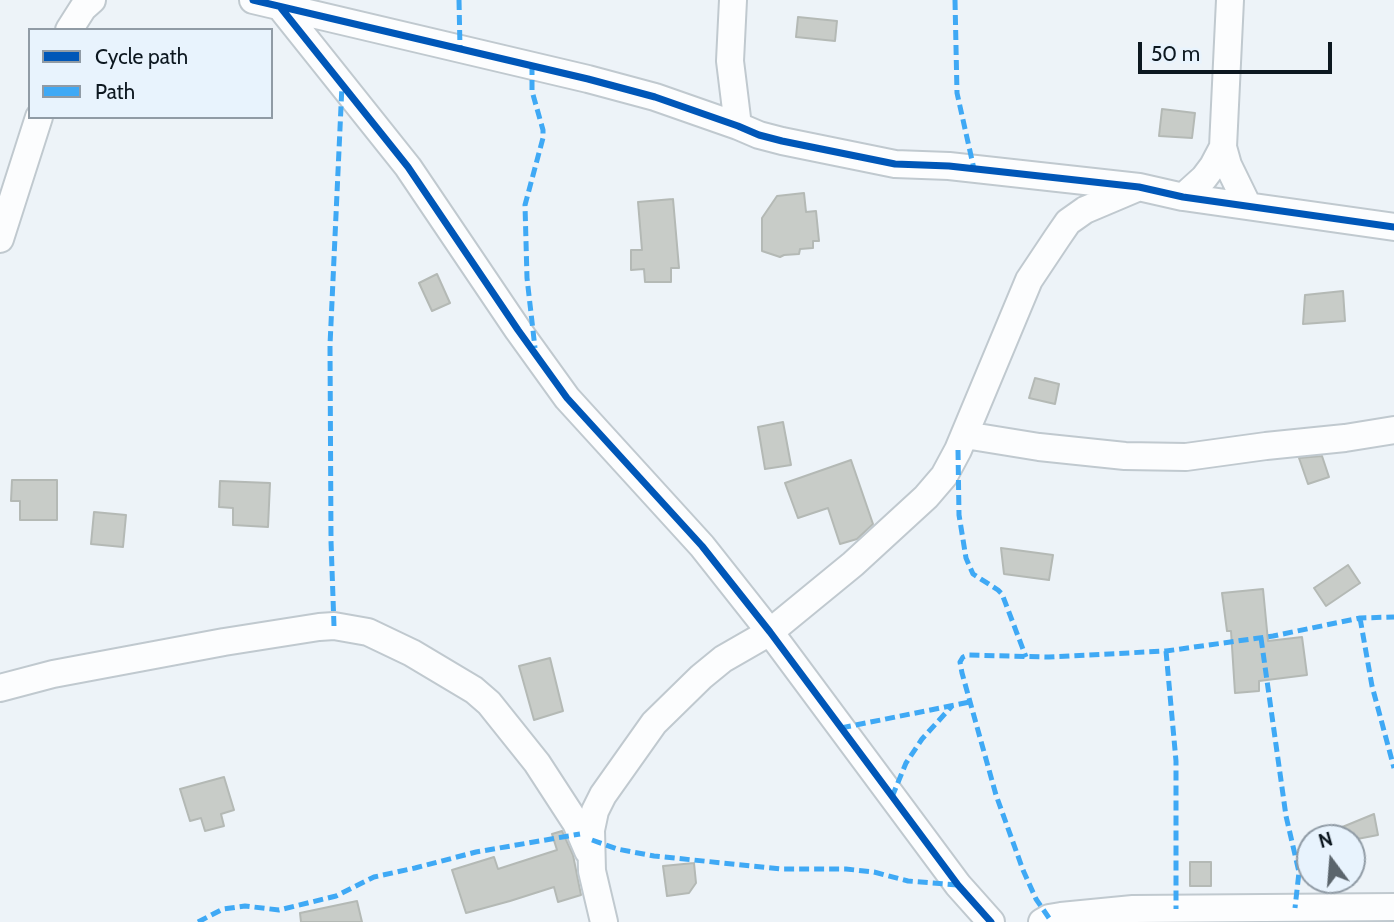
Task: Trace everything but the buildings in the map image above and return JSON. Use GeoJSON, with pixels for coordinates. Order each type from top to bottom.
{"type":"FeatureCollection","features":[{"type":"Feature","properties":{"kind":"street"},"geometry":{"type":"LineString","coordinates":[[70,28],[83,8],[92,0]]}},
{"type":"Feature","properties":{"kind":"street"},"geometry":{"type":"LineString","coordinates":[[733,0],[730,61],[738,126]]}},
{"type":"Feature","properties":{"kind":"street"},"geometry":{"type":"LineString","coordinates":[[1230,0],[1223,147],[1228,165],[1248,206]]}},
{"type":"Feature","properties":{"kind":"street"},"geometry":{"type":"LineString","coordinates":[[270,3],[589,79],[655,97],[759,135],[895,164],[949,166],[1139,187],[1183,197],[1394,227]]}},
{"type":"Feature","properties":{"kind":"street"},"geometry":{"type":"LineString","coordinates":[[270,3],[408,167],[567,398],[702,546],[770,632],[958,885],[991,922]]}},
{"type":"Feature","properties":{"kind":"street"},"geometry":{"type":"LineString","coordinates":[[0,239],[38,119]]}},
{"type":"Feature","properties":{"kind":"street"},"geometry":{"type":"LineString","coordinates":[[1183,197],[1204,178],[1223,147]]}},
{"type":"Feature","properties":{"kind":"street"},"geometry":{"type":"LineString","coordinates":[[604,922],[592,871],[591,830],[595,811],[603,795],[654,723],[701,677],[723,659],[770,632],[853,564],[926,497],[944,476],[965,435],[1029,280],[1057,237],[1068,222],[1085,209],[1139,187]]}},
{"type":"Feature","properties":{"kind":"street"},"geometry":{"type":"LineString","coordinates":[[965,435],[1063,450],[1125,456],[1186,457],[1394,430]]}},
{"type":"Feature","properties":{"kind":"street"},"geometry":{"type":"LineString","coordinates":[[0,688],[53,674],[319,627],[334,626],[368,632],[412,653],[474,690],[489,704],[537,763],[576,823],[592,862]]}},
{"type":"Feature","properties":{"kind":"street"},"geometry":{"type":"LineString","coordinates":[[1042,922],[1061,916],[1133,909],[1394,907]]}},
{"type":"Feature","properties":{"kind":"marked path"},"geometry":{"type":"LineString","coordinates":[[459,0],[460,48]]}},
{"type":"Feature","properties":{"kind":"marked path"},"geometry":{"type":"LineString","coordinates":[[955,0],[957,93],[974,169]]}},
{"type":"Feature","properties":{"kind":"marked path"},"geometry":{"type":"LineString","coordinates":[[532,65],[532,91],[543,130],[525,205],[527,278],[535,348]]}},
{"type":"Feature","properties":{"kind":"marked path"},"geometry":{"type":"LineString","coordinates":[[334,626],[330,345],[342,85]]}},
{"type":"Feature","properties":{"kind":"marked path"},"geometry":{"type":"LineString","coordinates":[[958,450],[959,515],[966,558],[973,574],[1002,594],[1026,657]]}},
{"type":"Feature","properties":{"kind":"marked path"},"geometry":{"type":"LineString","coordinates":[[1049,918],[1036,899],[1023,870],[996,795],[962,673],[960,662],[963,657],[1049,657],[1166,651],[1273,636],[1360,618],[1394,617]]}},
{"type":"Feature","properties":{"kind":"marked path"},"geometry":{"type":"LineString","coordinates":[[1360,618],[1372,686],[1394,768]]}},
{"type":"Feature","properties":{"kind":"marked path"},"geometry":{"type":"LineString","coordinates":[[1261,638],[1286,816],[1299,872],[1295,908]]}},
{"type":"Feature","properties":{"kind":"marked path"},"geometry":{"type":"LineString","coordinates":[[1166,651],[1176,761],[1176,909]]}},
{"type":"Feature","properties":{"kind":"marked path"},"geometry":{"type":"LineString","coordinates":[[841,728],[970,702]]}},
{"type":"Feature","properties":{"kind":"marked path"},"geometry":{"type":"LineString","coordinates":[[892,797],[906,763],[922,739],[952,706]]}},
{"type":"Feature","properties":{"kind":"marked path"},"geometry":{"type":"LineString","coordinates":[[198,922],[223,909],[245,906],[279,910],[336,896],[374,877],[476,852],[580,834]]}},
{"type":"Feature","properties":{"kind":"marked path"},"geometry":{"type":"LineString","coordinates":[[592,840],[617,849],[654,856],[782,869],[846,869],[874,872],[908,881],[958,885]]}},
{"type":"Feature","properties":{"kind":"cycle path"},"geometry":{"type":"LineString","coordinates":[[253,0],[588,79],[655,97],[759,135],[895,164],[949,166],[1139,187],[1183,197],[1394,227]]}},
{"type":"Feature","properties":{"kind":"cycle path"},"geometry":{"type":"LineString","coordinates":[[281,8],[408,167],[567,398],[702,546],[770,632],[958,885],[991,922]]}}]}
